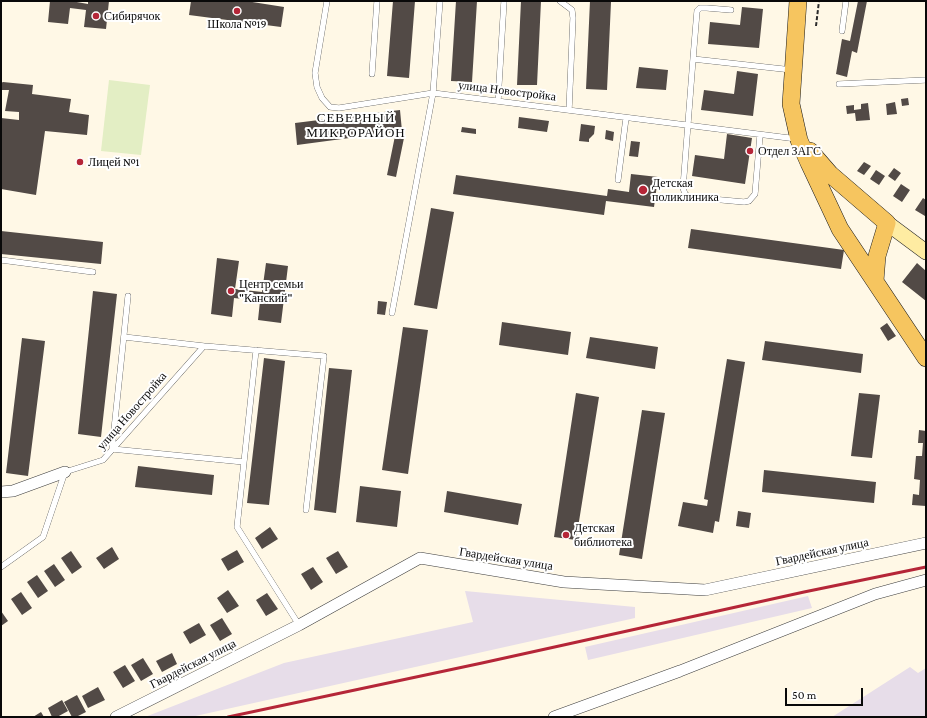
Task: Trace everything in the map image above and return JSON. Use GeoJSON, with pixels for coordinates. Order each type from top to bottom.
{"type":"FeatureCollection","features":[{"type":"Feature","properties":{"kind":"main road"},"geometry":{"type":"LineString","coordinates":[[798,1],[792,70],[791,104],[800,140],[809,163],[840,229],[926,358]]}},
{"type":"Feature","properties":{"kind":"main road"},"geometry":{"type":"LineString","coordinates":[[800,140],[830,174],[888,223],[926,252]]}},
{"type":"Feature","properties":{"kind":"main road"},"geometry":{"type":"LineString","coordinates":[[875,281],[877,256],[888,223]]}},
{"type":"Feature","properties":{"kind":"street"},"geometry":{"type":"LineString","coordinates":[[1,492],[13,491],[65,472]]}},
{"type":"Feature","properties":{"kind":"street","name":"Гвардейская улица"},"geometry":{"type":"LineString","coordinates":[[116,717],[299,625],[420,558],[564,582],[705,590],[926,543]]}},
{"type":"Feature","properties":{"kind":"street"},"geometry":{"type":"LineString","coordinates":[[554,717],[680,671],[875,594],[926,580]]}},
{"type":"Feature","properties":{"kind":"lane","name":"улица Новостройка"},"geometry":{"type":"LineString","coordinates":[[327,1],[315,73],[317,87],[322,98],[330,107],[339,108],[433,93],[800,140]]}},
{"type":"Feature","properties":{"kind":"lane"},"geometry":{"type":"LineString","coordinates":[[372,74],[377,1]]}},
{"type":"Feature","properties":{"kind":"lane"},"geometry":{"type":"LineString","coordinates":[[392,313],[433,93],[440,1]]}},
{"type":"Feature","properties":{"kind":"lane"},"geometry":{"type":"LineString","coordinates":[[498,102],[504,1]]}},
{"type":"Feature","properties":{"kind":"lane"},"geometry":{"type":"LineString","coordinates":[[560,1],[572,10],[573,18],[569,110]]}},
{"type":"Feature","properties":{"kind":"lane"},"geometry":{"type":"LineString","coordinates":[[842,31],[846,1]]}},
{"type":"Feature","properties":{"kind":"lane"},"geometry":{"type":"LineString","coordinates":[[731,10],[700,8],[697,11],[686,126],[683,188],[685,194],[689,197],[744,202],[749,200],[756,194],[760,135]]}},
{"type":"Feature","properties":{"kind":"lane"},"geometry":{"type":"LineString","coordinates":[[693,59],[792,70]]}},
{"type":"Feature","properties":{"kind":"lane"},"geometry":{"type":"LineString","coordinates":[[839,84],[926,80]]}},
{"type":"Feature","properties":{"kind":"lane"},"geometry":{"type":"LineString","coordinates":[[618,180],[626,118]]}},
{"type":"Feature","properties":{"kind":"lane"},"geometry":{"type":"LineString","coordinates":[[1,260],[93,272]]}},
{"type":"Feature","properties":{"kind":"lane"},"geometry":{"type":"LineString","coordinates":[[128,296],[112,449],[244,462]]}},
{"type":"Feature","properties":{"kind":"lane"},"geometry":{"type":"LineString","coordinates":[[124,337],[204,346],[324,356],[306,510]]}},
{"type":"Feature","properties":{"kind":"lane","name":"улица Новостройка"},"geometry":{"type":"LineString","coordinates":[[65,472],[103,460],[204,346]]}},
{"type":"Feature","properties":{"kind":"lane"},"geometry":{"type":"LineString","coordinates":[[256,350],[237,527],[299,625]]}},
{"type":"Feature","properties":{"kind":"lane"},"geometry":{"type":"LineString","coordinates":[[1,566],[43,537],[65,472]]}},
{"type":"Feature","properties":{"kind":"path"},"geometry":{"type":"LineString","coordinates":[[816,26],[819,1]]}},
{"type":"Feature","properties":{"kind":"shaded area"},"geometry":{"type":"Polygon","coordinates":[[[465,591],[635,607],[635,618],[191,717],[145,717],[284,663],[473,622],[465,591]]]}},
{"type":"Feature","properties":{"kind":"shaded area"},"geometry":{"type":"Polygon","coordinates":[[[808,596],[812,608],[588,660],[585,647],[808,596]]]}},
{"type":"Feature","properties":{"kind":"shaded area"},"geometry":{"type":"Polygon","coordinates":[[[910,667],[918,673],[926,668],[926,717],[832,717],[910,667]]]}},
{"type":"Feature","properties":{"kind":"green space"},"geometry":{"type":"Polygon","coordinates":[[[109,80],[150,85],[141,155],[101,151],[109,80]]]}},
{"type":"Feature","properties":{"kind":"building","name":"Сибирячок"},"geometry":{"type":"Polygon","coordinates":[[[50,1],[71,1],[88,4],[88,1],[109,1],[106,29],[84,27],[86,10],[70,8],[68,24],[48,22],[50,1]]]}},
{"type":"Feature","properties":{"kind":"building","name":"Школа №19"},"geometry":{"type":"Polygon","coordinates":[[[191,1],[246,1],[284,7],[281,27],[189,15],[191,1]]]}},
{"type":"Feature","properties":{"kind":"building"},"geometry":{"type":"Polygon","coordinates":[[[393,1],[415,1],[409,78],[387,76],[393,1]]]}},
{"type":"Feature","properties":{"kind":"building"},"geometry":{"type":"Polygon","coordinates":[[[456,1],[477,1],[472,82],[451,81],[456,1]]]}},
{"type":"Feature","properties":{"kind":"building"},"geometry":{"type":"Polygon","coordinates":[[[521,1],[541,1],[537,85],[517,85],[521,1]]]}},
{"type":"Feature","properties":{"kind":"building"},"geometry":{"type":"Polygon","coordinates":[[[590,1],[611,2],[607,90],[586,89],[590,1]]]}},
{"type":"Feature","properties":{"kind":"building"},"geometry":{"type":"Polygon","coordinates":[[[858,1],[867,1],[857,53],[852,51],[847,77],[836,74],[842,39],[850,41],[858,1]]]}},
{"type":"Feature","properties":{"kind":"building"},"geometry":{"type":"Polygon","coordinates":[[[742,7],[763,9],[759,48],[708,44],[710,22],[740,25],[742,7]]]}},
{"type":"Feature","properties":{"kind":"building"},"geometry":{"type":"Polygon","coordinates":[[[639,67],[668,70],[666,90],[636,88],[639,67]]]}},
{"type":"Feature","properties":{"kind":"building"},"geometry":{"type":"Polygon","coordinates":[[[737,71],[758,74],[753,116],[701,110],[704,90],[734,94],[737,71]]]}},
{"type":"Feature","properties":{"kind":"building"},"geometry":{"type":"Polygon","coordinates":[[[1,83],[33,85],[32,94],[71,99],[69,112],[89,115],[87,135],[45,131],[36,195],[1,189],[1,118],[19,120],[19,112],[5,111],[9,90],[1,90],[1,83]]]}},
{"type":"Feature","properties":{"kind":"building"},"geometry":{"type":"Polygon","coordinates":[[[908,98],[909,105],[902,106],[901,99],[908,98]]]}},
{"type":"Feature","properties":{"kind":"building"},"geometry":{"type":"Polygon","coordinates":[[[895,102],[897,114],[887,115],[886,104],[895,102]]]}},
{"type":"Feature","properties":{"kind":"building"},"geometry":{"type":"Polygon","coordinates":[[[868,103],[870,120],[856,121],[855,113],[847,114],[846,106],[854,105],[854,110],[861,109],[861,104],[868,103]]]}},
{"type":"Feature","properties":{"kind":"building"},"geometry":{"type":"Polygon","coordinates":[[[400,110],[402,131],[297,145],[295,123],[400,110]]]}},
{"type":"Feature","properties":{"kind":"building"},"geometry":{"type":"Polygon","coordinates":[[[519,117],[549,121],[547,132],[518,128],[519,117]]]}},
{"type":"Feature","properties":{"kind":"building"},"geometry":{"type":"Polygon","coordinates":[[[581,124],[595,126],[594,134],[589,139],[589,142],[579,141],[581,124]]]}},
{"type":"Feature","properties":{"kind":"building"},"geometry":{"type":"Polygon","coordinates":[[[462,127],[476,129],[476,134],[461,132],[462,127]]]}},
{"type":"Feature","properties":{"kind":"building"},"geometry":{"type":"Polygon","coordinates":[[[606,130],[614,132],[613,141],[605,139],[606,130]]]}},
{"type":"Feature","properties":{"kind":"building"},"geometry":{"type":"Polygon","coordinates":[[[727,134],[752,138],[745,184],[692,176],[695,155],[724,159],[727,134]]]}},
{"type":"Feature","properties":{"kind":"building"},"geometry":{"type":"Polygon","coordinates":[[[395,136],[404,138],[396,177],[387,175],[395,136]]]}},
{"type":"Feature","properties":{"kind":"building"},"geometry":{"type":"Polygon","coordinates":[[[631,141],[640,142],[638,157],[629,156],[631,141]]]}},
{"type":"Feature","properties":{"kind":"building"},"geometry":{"type":"Polygon","coordinates":[[[864,162],[871,166],[864,175],[857,171],[864,162]]]}},
{"type":"Feature","properties":{"kind":"building"},"geometry":{"type":"Polygon","coordinates":[[[894,168],[901,173],[895,181],[888,176],[894,168]]]}},
{"type":"Feature","properties":{"kind":"building"},"geometry":{"type":"Polygon","coordinates":[[[876,170],[885,176],[879,185],[870,179],[876,170]]]}},
{"type":"Feature","properties":{"kind":"building"},"geometry":{"type":"Polygon","coordinates":[[[631,174],[658,177],[654,207],[606,201],[604,215],[453,194],[456,175],[607,196],[608,189],[629,192],[631,174]]]}},
{"type":"Feature","properties":{"kind":"building"},"geometry":{"type":"Polygon","coordinates":[[[901,184],[910,190],[902,202],[893,196],[901,184]]]}},
{"type":"Feature","properties":{"kind":"building"},"geometry":{"type":"Polygon","coordinates":[[[923,198],[926,200],[925,216],[915,210],[923,198]]]}},
{"type":"Feature","properties":{"kind":"building"},"geometry":{"type":"Polygon","coordinates":[[[431,208],[454,212],[437,309],[414,305],[431,208]]]}},
{"type":"Feature","properties":{"kind":"building"},"geometry":{"type":"Polygon","coordinates":[[[691,229],[844,250],[841,269],[688,248],[691,229]]]}},
{"type":"Feature","properties":{"kind":"building"},"geometry":{"type":"Polygon","coordinates":[[[1,231],[103,242],[101,264],[1,254],[1,231]]]}},
{"type":"Feature","properties":{"kind":"building","name":"Центр семьи \"Канский\""},"geometry":{"type":"Polygon","coordinates":[[[217,258],[239,261],[235,289],[262,292],[266,263],[288,266],[281,323],[258,320],[260,301],[234,298],[232,317],[211,314],[217,258]]]}},
{"type":"Feature","properties":{"kind":"building"},"geometry":{"type":"Polygon","coordinates":[[[917,263],[926,271],[926,301],[902,282],[917,263]]]}},
{"type":"Feature","properties":{"kind":"building"},"geometry":{"type":"Polygon","coordinates":[[[93,291],[117,294],[101,437],[78,434],[93,291]]]}},
{"type":"Feature","properties":{"kind":"building"},"geometry":{"type":"Polygon","coordinates":[[[378,301],[387,302],[385,315],[377,314],[378,301]]]}},
{"type":"Feature","properties":{"kind":"building"},"geometry":{"type":"Polygon","coordinates":[[[502,322],[571,332],[568,355],[499,345],[502,322]]]}},
{"type":"Feature","properties":{"kind":"building"},"geometry":{"type":"Polygon","coordinates":[[[887,323],[896,336],[888,341],[880,328],[887,323]]]}},
{"type":"Feature","properties":{"kind":"building"},"geometry":{"type":"Polygon","coordinates":[[[403,327],[428,330],[408,474],[382,470],[403,327]]]}},
{"type":"Feature","properties":{"kind":"building"},"geometry":{"type":"Polygon","coordinates":[[[590,337],[658,347],[655,369],[586,358],[590,337]]]}},
{"type":"Feature","properties":{"kind":"building"},"geometry":{"type":"Polygon","coordinates":[[[22,338],[45,341],[28,476],[6,473],[22,338]]]}},
{"type":"Feature","properties":{"kind":"building"},"geometry":{"type":"Polygon","coordinates":[[[765,341],[863,354],[861,373],[762,360],[765,341]]]}},
{"type":"Feature","properties":{"kind":"building"},"geometry":{"type":"Polygon","coordinates":[[[264,358],[285,361],[269,505],[247,503],[264,358]]]}},
{"type":"Feature","properties":{"kind":"building"},"geometry":{"type":"Polygon","coordinates":[[[727,359],[745,362],[719,522],[715,521],[713,533],[678,526],[683,502],[707,506],[708,500],[704,499],[727,359]]]}},
{"type":"Feature","properties":{"kind":"building"},"geometry":{"type":"Polygon","coordinates":[[[329,368],[352,370],[336,513],[314,510],[329,368]]]}},
{"type":"Feature","properties":{"kind":"building"},"geometry":{"type":"Polygon","coordinates":[[[576,393],[599,397],[576,540],[554,537],[576,393]]]}},
{"type":"Feature","properties":{"kind":"building"},"geometry":{"type":"Polygon","coordinates":[[[859,393],[880,395],[872,458],[851,456],[859,393]]]}},
{"type":"Feature","properties":{"kind":"building"},"geometry":{"type":"Polygon","coordinates":[[[642,410],[665,413],[642,559],[619,555],[642,410]]]}},
{"type":"Feature","properties":{"kind":"building"},"geometry":{"type":"Polygon","coordinates":[[[919,430],[926,431],[926,506],[912,505],[913,494],[919,495],[920,480],[914,479],[916,456],[922,456],[923,443],[918,443],[919,430]]]}},
{"type":"Feature","properties":{"kind":"building"},"geometry":{"type":"Polygon","coordinates":[[[138,466],[214,475],[212,495],[135,487],[138,466]]]}},
{"type":"Feature","properties":{"kind":"building"},"geometry":{"type":"Polygon","coordinates":[[[764,470],[876,482],[874,503],[762,492],[764,470]]]}},
{"type":"Feature","properties":{"kind":"building"},"geometry":{"type":"Polygon","coordinates":[[[360,486],[401,491],[397,527],[356,522],[360,486]]]}},
{"type":"Feature","properties":{"kind":"building"},"geometry":{"type":"Polygon","coordinates":[[[447,491],[522,504],[518,525],[444,512],[447,491]]]}},
{"type":"Feature","properties":{"kind":"building"},"geometry":{"type":"Polygon","coordinates":[[[738,511],[751,513],[749,528],[736,526],[738,511]]]}},
{"type":"Feature","properties":{"kind":"building"},"geometry":{"type":"Polygon","coordinates":[[[270,527],[278,539],[262,549],[255,538],[270,527]]]}},
{"type":"Feature","properties":{"kind":"building"},"geometry":{"type":"Polygon","coordinates":[[[112,547],[119,559],[104,569],[96,558],[112,547]]]}},
{"type":"Feature","properties":{"kind":"building"},"geometry":{"type":"Polygon","coordinates":[[[237,550],[244,562],[228,571],[221,559],[237,550]]]}},
{"type":"Feature","properties":{"kind":"building"},"geometry":{"type":"Polygon","coordinates":[[[71,551],[82,567],[72,574],[61,558],[71,551]]]}},
{"type":"Feature","properties":{"kind":"building"},"geometry":{"type":"Polygon","coordinates":[[[338,551],[348,567],[336,574],[326,558],[338,551]]]}},
{"type":"Feature","properties":{"kind":"building"},"geometry":{"type":"Polygon","coordinates":[[[54,564],[65,580],[55,587],[44,571],[54,564]]]}},
{"type":"Feature","properties":{"kind":"building"},"geometry":{"type":"Polygon","coordinates":[[[313,567],[323,582],[311,590],[301,574],[313,567]]]}},
{"type":"Feature","properties":{"kind":"building"},"geometry":{"type":"Polygon","coordinates":[[[37,575],[48,591],[38,598],[27,582],[37,575]]]}},
{"type":"Feature","properties":{"kind":"building"},"geometry":{"type":"Polygon","coordinates":[[[228,590],[239,606],[227,613],[217,598],[228,590]]]}},
{"type":"Feature","properties":{"kind":"building"},"geometry":{"type":"Polygon","coordinates":[[[21,592],[32,608],[22,615],[11,599],[21,592]]]}},
{"type":"Feature","properties":{"kind":"building"},"geometry":{"type":"Polygon","coordinates":[[[267,593],[278,609],[266,616],[256,600],[267,593]]]}},
{"type":"Feature","properties":{"kind":"building"},"geometry":{"type":"Polygon","coordinates":[[[1,611],[8,621],[1,626],[1,611]]]}},
{"type":"Feature","properties":{"kind":"building"},"geometry":{"type":"Polygon","coordinates":[[[222,618],[232,634],[220,641],[210,625],[222,618]]]}},
{"type":"Feature","properties":{"kind":"building"},"geometry":{"type":"Polygon","coordinates":[[[199,623],[206,635],[190,644],[183,632],[199,623]]]}},
{"type":"Feature","properties":{"kind":"building"},"geometry":{"type":"Polygon","coordinates":[[[172,653],[177,664],[162,672],[156,661],[172,653]]]}},
{"type":"Feature","properties":{"kind":"building"},"geometry":{"type":"Polygon","coordinates":[[[143,658],[153,674],[141,681],[131,665],[143,658]]]}},
{"type":"Feature","properties":{"kind":"building"},"geometry":{"type":"Polygon","coordinates":[[[125,665],[135,681],[123,688],[113,672],[125,665]]]}},
{"type":"Feature","properties":{"kind":"building"},"geometry":{"type":"Polygon","coordinates":[[[98,687],[105,700],[88,708],[82,696],[98,687]]]}},
{"type":"Feature","properties":{"kind":"building"},"geometry":{"type":"Polygon","coordinates":[[[77,695],[86,712],[76,717],[72,717],[64,702],[77,695]]]}},
{"type":"Feature","properties":{"kind":"building"},"geometry":{"type":"Polygon","coordinates":[[[62,700],[68,711],[57,717],[52,717],[48,708],[62,700]]]}},
{"type":"Feature","properties":{"kind":"building"},"geometry":{"type":"Polygon","coordinates":[[[41,712],[44,717],[33,717],[41,712]]]}},
{"type":"Feature","properties":{"kind":"railway"},"geometry":{"type":"LineString","coordinates":[[228,717],[926,567]]}},
{"type":"Feature","properties":{"kind":"place","name":"Школа №19"},"geometry":{"type":"Point","coordinates":[237,11]}},
{"type":"Feature","properties":{"kind":"place","name":"Сибирячок"},"geometry":{"type":"Point","coordinates":[96,16]}},
{"type":"Feature","properties":{"kind":"place","name":"Отдел ЗАГС"},"geometry":{"type":"Point","coordinates":[750,151]}},
{"type":"Feature","properties":{"kind":"place","name":"Лицей №1"},"geometry":{"type":"Point","coordinates":[80,162]}},
{"type":"Feature","properties":{"kind":"place","name":"Детская поликлиника"},"geometry":{"type":"Point","coordinates":[643,190]}},
{"type":"Feature","properties":{"kind":"place","name":"Центр семьи \"Канский\""},"geometry":{"type":"Point","coordinates":[231,291]}},
{"type":"Feature","properties":{"kind":"place","name":"Детская библиотека"},"geometry":{"type":"Point","coordinates":[566,535]}},
{"type":"Feature","properties":{"kind":"district","name":"СЕВЕРНЫЙ МИКРОРАЙОН"},"geometry":{"type":"Point","coordinates":[356,126]}}]}
